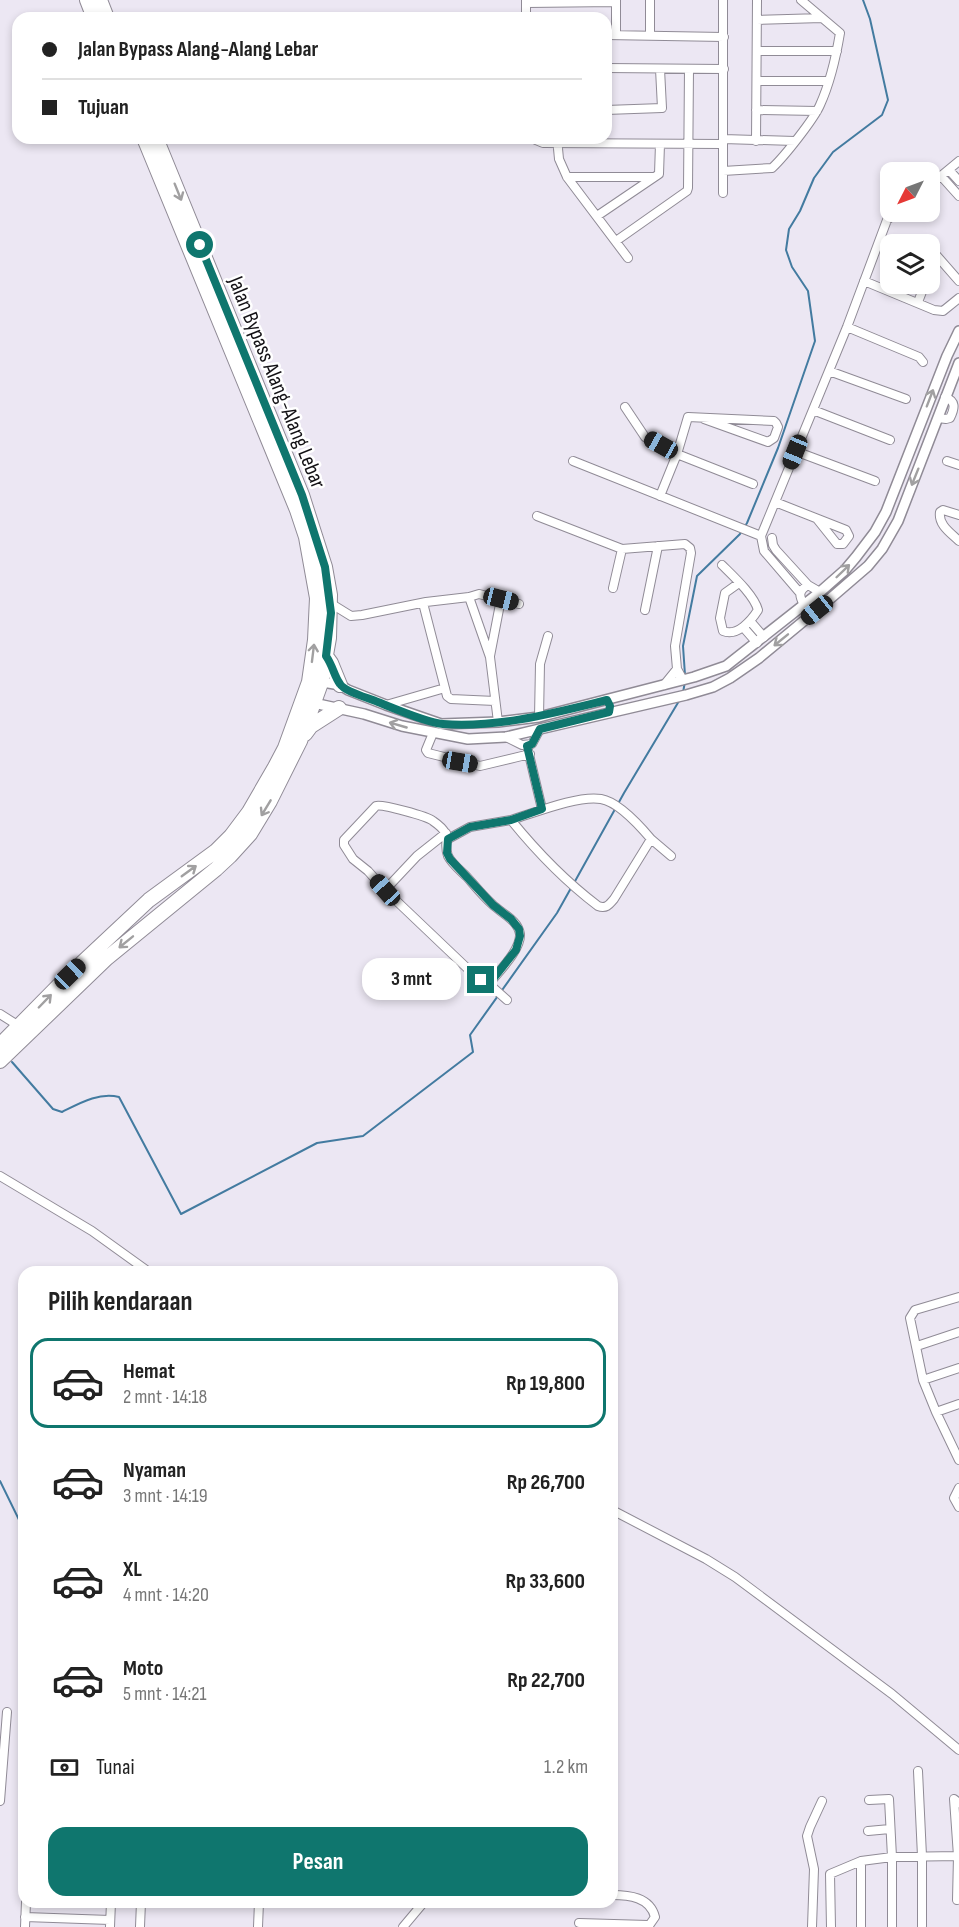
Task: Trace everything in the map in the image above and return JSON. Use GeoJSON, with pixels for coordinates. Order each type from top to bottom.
{"type":"FeatureCollection","features":[{"type":"Feature","properties":{"kind":"highway","name":"Jalan Bypass Alang-Alang Lebar"},"geometry":{"type":"LineString","coordinates":[[146,144],[290,492],[306,537],[317,598],[315,681]]}},
{"type":"Feature","properties":{"kind":"highway","name":"Jalan Bypass Alang-Alang Lebar"},"geometry":{"type":"LineString","coordinates":[[4,1046],[19,1026],[148,900],[216,851],[231,836],[249,812],[275,767],[308,701],[326,656],[330,603],[325,567],[302,495],[158,144]]}},
{"type":"Feature","properties":{"kind":"highway"},"geometry":{"type":"LineString","coordinates":[[326,656],[344,687]]}},
{"type":"Feature","properties":{"kind":"highway","name":"Jalan Bypass Alang-Alang Lebar"},"geometry":{"type":"LineString","coordinates":[[4,1046],[230,856],[250,834],[270,801],[300,741],[308,701]]}},
{"type":"Feature","properties":{"kind":"highway"},"geometry":{"type":"LineString","coordinates":[[300,741],[311,726],[342,709]]}},
{"type":"Feature","properties":{"kind":"street"},"geometry":{"type":"LineString","coordinates":[[650,0],[650,34]]}},
{"type":"Feature","properties":{"kind":"street"},"geometry":{"type":"LineString","coordinates":[[723,0],[723,193]]}},
{"type":"Feature","properties":{"kind":"street"},"geometry":{"type":"LineString","coordinates":[[756,141],[757,0]]}},
{"type":"Feature","properties":{"kind":"street"},"geometry":{"type":"LineString","coordinates":[[723,171],[770,170],[817,111],[837,51],[840,33],[801,0]]}},
{"type":"Feature","properties":{"kind":"street"},"geometry":{"type":"LineString","coordinates":[[526,1],[616,1],[616,34]]}},
{"type":"Feature","properties":{"kind":"street"},"geometry":{"type":"LineString","coordinates":[[757,20],[822,18]]}},
{"type":"Feature","properties":{"kind":"street"},"geometry":{"type":"LineString","coordinates":[[612,34],[724,37]]}},
{"type":"Feature","properties":{"kind":"street"},"geometry":{"type":"LineString","coordinates":[[757,51],[837,51]]}},
{"type":"Feature","properties":{"kind":"street"},"geometry":{"type":"LineString","coordinates":[[612,68],[724,69]]}},
{"type":"Feature","properties":{"kind":"street"},"geometry":{"type":"LineString","coordinates":[[612,110],[662,108],[660,69]]}},
{"type":"Feature","properties":{"kind":"street"},"geometry":{"type":"LineString","coordinates":[[616,241],[687,190],[689,69]]}},
{"type":"Feature","properties":{"kind":"street"},"geometry":{"type":"LineString","coordinates":[[757,81],[828,81]]}},
{"type":"Feature","properties":{"kind":"street"},"geometry":{"type":"LineString","coordinates":[[756,110],[817,111]]}},
{"type":"Feature","properties":{"kind":"street"},"geometry":{"type":"LineString","coordinates":[[612,143],[688,144],[795,141]]}},
{"type":"Feature","properties":{"kind":"street"},"geometry":{"type":"LineString","coordinates":[[557,144],[559,159],[567,177],[628,258]]}},
{"type":"Feature","properties":{"kind":"street"},"geometry":{"type":"LineString","coordinates":[[597,216],[659,174],[660,144]]}},
{"type":"Feature","properties":{"kind":"street"},"geometry":{"type":"LineString","coordinates":[[959,161],[941,176],[959,196]]}},
{"type":"Feature","properties":{"kind":"street"},"geometry":{"type":"LineString","coordinates":[[949,170],[959,181]]}},
{"type":"Feature","properties":{"kind":"street"},"geometry":{"type":"LineString","coordinates":[[567,177],[654,177]]}},
{"type":"Feature","properties":{"kind":"street"},"geometry":{"type":"LineString","coordinates":[[804,605],[800,593],[764,551],[761,536],[847,327],[886,222]]}},
{"type":"Feature","properties":{"kind":"street"},"geometry":{"type":"LineString","coordinates":[[940,260],[959,281]]}},
{"type":"Feature","properties":{"kind":"street"},"geometry":{"type":"LineString","coordinates":[[864,281],[934,310],[943,311],[959,298]]}},
{"type":"Feature","properties":{"kind":"street"},"geometry":{"type":"LineString","coordinates":[[918,302],[921,294]]}},
{"type":"Feature","properties":{"kind":"street"},"geometry":{"type":"LineString","coordinates":[[847,327],[920,357],[923,362]]}},
{"type":"Feature","properties":{"kind":"street"},"geometry":{"type":"LineString","coordinates":[[315,681],[344,687],[386,705],[441,724],[498,722],[539,717],[687,679],[726,666],[845,570],[875,532],[886,512],[959,331]]}},
{"type":"Feature","properties":{"kind":"street"},"geometry":{"type":"LineString","coordinates":[[308,701],[433,733],[468,739],[506,736],[686,695],[713,687],[741,672],[868,566],[882,549],[894,528],[923,459],[959,362],[947,356]]}},
{"type":"Feature","properties":{"kind":"street"},"geometry":{"type":"LineString","coordinates":[[829,371],[906,399]]}},
{"type":"Feature","properties":{"kind":"street"},"geometry":{"type":"LineString","coordinates":[[945,397],[950,399],[957,410],[950,418]]}},
{"type":"Feature","properties":{"kind":"street"},"geometry":{"type":"LineString","coordinates":[[626,407],[645,437],[676,454],[753,484]]}},
{"type":"Feature","properties":{"kind":"street"},"geometry":{"type":"LineString","coordinates":[[813,410],[890,440]]}},
{"type":"Feature","properties":{"kind":"street"},"geometry":{"type":"LineString","coordinates":[[660,496],[688,417],[774,421],[778,427],[774,438],[768,442],[704,419]]}},
{"type":"Feature","properties":{"kind":"street"},"geometry":{"type":"LineString","coordinates":[[938,418],[959,421]]}},
{"type":"Feature","properties":{"kind":"street"},"geometry":{"type":"LineString","coordinates":[[795,452],[875,481]]}},
{"type":"Feature","properties":{"kind":"street"},"geometry":{"type":"LineString","coordinates":[[573,461],[761,536]]}},
{"type":"Feature","properties":{"kind":"street"},"geometry":{"type":"LineString","coordinates":[[947,461],[959,465]]}},
{"type":"Feature","properties":{"kind":"street"},"geometry":{"type":"LineString","coordinates":[[775,502],[817,519]]}},
{"type":"Feature","properties":{"kind":"street"},"geometry":{"type":"LineString","coordinates":[[959,515],[942,510],[939,518],[959,542]]}},
{"type":"Feature","properties":{"kind":"street"},"geometry":{"type":"LineString","coordinates":[[537,516],[622,549],[685,544],[690,548],[675,645],[677,669],[687,679]]}},
{"type":"Feature","properties":{"kind":"street"},"geometry":{"type":"LineString","coordinates":[[772,538],[773,545],[808,585],[820,592]]}},
{"type":"Feature","properties":{"kind":"street"},"geometry":{"type":"LineString","coordinates":[[645,610],[658,546]]}},
{"type":"Feature","properties":{"kind":"street"},"geometry":{"type":"LineString","coordinates":[[613,588],[622,549]]}},
{"type":"Feature","properties":{"kind":"street"},"geometry":{"type":"LineString","coordinates":[[769,557],[777,550]]}},
{"type":"Feature","properties":{"kind":"street"},"geometry":{"type":"LineString","coordinates":[[722,565],[740,583],[758,609],[747,624],[729,633],[723,630],[720,618],[726,593],[740,583]]}},
{"type":"Feature","properties":{"kind":"street"},"geometry":{"type":"LineString","coordinates":[[800,593],[808,585]]}},
{"type":"Feature","properties":{"kind":"street"},"geometry":{"type":"LineString","coordinates":[[330,603],[351,616],[479,594],[519,604]]}},
{"type":"Feature","properties":{"kind":"street"},"geometry":{"type":"LineString","coordinates":[[469,597],[490,657],[498,722]]}},
{"type":"Feature","properties":{"kind":"street"},"geometry":{"type":"LineString","coordinates":[[490,657],[501,599]]}},
{"type":"Feature","properties":{"kind":"street"},"geometry":{"type":"LineString","coordinates":[[423,603],[447,696],[451,699],[495,701]]}},
{"type":"Feature","properties":{"kind":"street"},"geometry":{"type":"LineString","coordinates":[[747,624],[761,640]]}},
{"type":"Feature","properties":{"kind":"street"},"geometry":{"type":"LineString","coordinates":[[539,717],[540,664],[548,636]]}},
{"type":"Feature","properties":{"kind":"street"},"geometry":{"type":"LineString","coordinates":[[664,685],[677,669]]}},
{"type":"Feature","properties":{"kind":"street"},"geometry":{"type":"LineString","coordinates":[[342,709],[345,699],[344,687]]}},
{"type":"Feature","properties":{"kind":"street"},"geometry":{"type":"LineString","coordinates":[[386,705],[445,688]]}},
{"type":"Feature","properties":{"kind":"street"},"geometry":{"type":"LineString","coordinates":[[621,696],[619,703],[623,709]]}},
{"type":"Feature","properties":{"kind":"street"},"geometry":{"type":"LineString","coordinates":[[607,700],[610,706],[609,712]]}},
{"type":"Feature","properties":{"kind":"street"},"geometry":{"type":"LineString","coordinates":[[527,746],[532,744],[540,729]]}},
{"type":"Feature","properties":{"kind":"street"},"geometry":{"type":"LineString","coordinates":[[433,733],[426,750],[428,753],[460,762],[480,766],[530,754]]}},
{"type":"Feature","properties":{"kind":"street"},"geometry":{"type":"LineString","coordinates":[[506,736],[527,746],[542,809]]}},
{"type":"Feature","properties":{"kind":"street"},"geometry":{"type":"LineString","coordinates":[[385,890],[417,856],[447,836],[470,827],[511,820],[542,809],[586,799],[602,799],[613,804],[637,822],[670,856]]}},
{"type":"Feature","properties":{"kind":"street"},"geometry":{"type":"LineString","coordinates":[[491,986],[516,950],[520,936],[519,929],[450,859],[447,853],[447,836],[429,818],[386,806],[376,806],[345,840],[344,845],[353,860],[368,871],[385,890],[481,980],[504,998]]}},
{"type":"Feature","properties":{"kind":"street"},"geometry":{"type":"LineString","coordinates":[[511,820],[531,845],[566,880],[598,906],[608,907],[640,860],[651,839]]}},
{"type":"Feature","properties":{"kind":"street"},"geometry":{"type":"LineString","coordinates":[[0,1014],[19,1026]]}},
{"type":"Feature","properties":{"kind":"street"},"geometry":{"type":"LineString","coordinates":[[0,1176],[92,1231],[141,1266]]}},
{"type":"Feature","properties":{"kind":"street"},"geometry":{"type":"LineString","coordinates":[[958,1459],[924,1380],[910,1318],[911,1313],[917,1310],[959,1297]]}},
{"type":"Feature","properties":{"kind":"street"},"geometry":{"type":"LineString","coordinates":[[917,1346],[959,1332]]}},
{"type":"Feature","properties":{"kind":"street"},"geometry":{"type":"LineString","coordinates":[[924,1380],[959,1368]]}},
{"type":"Feature","properties":{"kind":"street"},"geometry":{"type":"LineString","coordinates":[[936,1412],[959,1404]]}},
{"type":"Feature","properties":{"kind":"street"},"geometry":{"type":"LineString","coordinates":[[959,1488],[954,1498],[959,1507]]}},
{"type":"Feature","properties":{"kind":"street"},"geometry":{"type":"LineString","coordinates":[[618,1513],[706,1559],[735,1577],[892,1694],[959,1750]]}},
{"type":"Feature","properties":{"kind":"street"},"geometry":{"type":"LineString","coordinates":[[0,1802],[7,1712]]}},
{"type":"Feature","properties":{"kind":"street"},"geometry":{"type":"LineString","coordinates":[[918,1771],[922,1856],[922,1926]]}},
{"type":"Feature","properties":{"kind":"street"},"geometry":{"type":"LineString","coordinates":[[869,1800],[889,1799],[892,1927]]}},
{"type":"Feature","properties":{"kind":"street"},"geometry":{"type":"LineString","coordinates":[[957,1900],[958,1856],[954,1799],[959,1803]]}},
{"type":"Feature","properties":{"kind":"street"},"geometry":{"type":"LineString","coordinates":[[812,1927],[814,1869],[807,1836],[822,1801]]}},
{"type":"Feature","properties":{"kind":"street"},"geometry":{"type":"LineString","coordinates":[[868,1831],[890,1829]]}},
{"type":"Feature","properties":{"kind":"street"},"geometry":{"type":"LineString","coordinates":[[831,1927],[830,1874],[861,1861],[892,1857],[958,1856]]}},
{"type":"Feature","properties":{"kind":"street"},"geometry":{"type":"LineString","coordinates":[[861,1861],[861,1927]]}},
{"type":"Feature","properties":{"kind":"street"},"geometry":{"type":"LineString","coordinates":[[579,1923],[648,1926],[653,1922],[655,1917],[650,1906],[633,1896],[618,1895]]}},
{"type":"Feature","properties":{"kind":"street"},"geometry":{"type":"LineString","coordinates":[[25,1927],[26,1908]]}},
{"type":"Feature","properties":{"kind":"street"},"geometry":{"type":"LineString","coordinates":[[25,1917],[110,1923],[111,1908]]}},
{"type":"Feature","properties":{"kind":"street"},"geometry":{"type":"LineString","coordinates":[[140,1927],[141,1908]]}},
{"type":"Feature","properties":{"kind":"street"},"geometry":{"type":"LineString","coordinates":[[258,1927],[259,1908]]}},
{"type":"Feature","properties":{"kind":"street"},"geometry":{"type":"LineString","coordinates":[[403,1927],[419,1908]]}},
{"type":"Feature","properties":{"kind":"waterway"},"geometry":{"type":"LineString","coordinates":[[685,675],[683,646],[697,576],[740,534],[747,523],[778,448],[815,341],[808,291],[792,267],[786,250],[789,229],[800,211],[814,178],[833,152],[882,115],[888,100],[870,19],[863,0]]}},
{"type":"Feature","properties":{"kind":"waterway"},"geometry":{"type":"LineString","coordinates":[[683,693],[685,681]]}},
{"type":"Feature","properties":{"kind":"waterway"},"geometry":{"type":"LineString","coordinates":[[574,883],[679,701]]}},
{"type":"Feature","properties":{"kind":"waterway"},"geometry":{"type":"LineString","coordinates":[[12,1062],[53,1109],[62,1112],[97,1097],[119,1097],[181,1214],[317,1143],[363,1136],[473,1052],[470,1035],[557,913],[571,888]]}},
{"type":"Feature","properties":{"kind":"waterway"},"geometry":{"type":"LineString","coordinates":[[0,1481],[18,1518]]}},
{"type":"Feature","properties":{"kind":"route"},"geometry":{"type":"LineString","coordinates":[[200,245],[302,495],[325,567],[331,613],[326,656],[332,663],[340,685],[386,705],[441,724],[498,722],[539,717],[607,700],[610,706],[609,712],[540,729],[532,744],[527,746],[542,809],[511,820],[470,827],[448,839],[447,853],[450,859],[519,929],[520,936],[516,950],[489,984],[481,980]]}}]}
